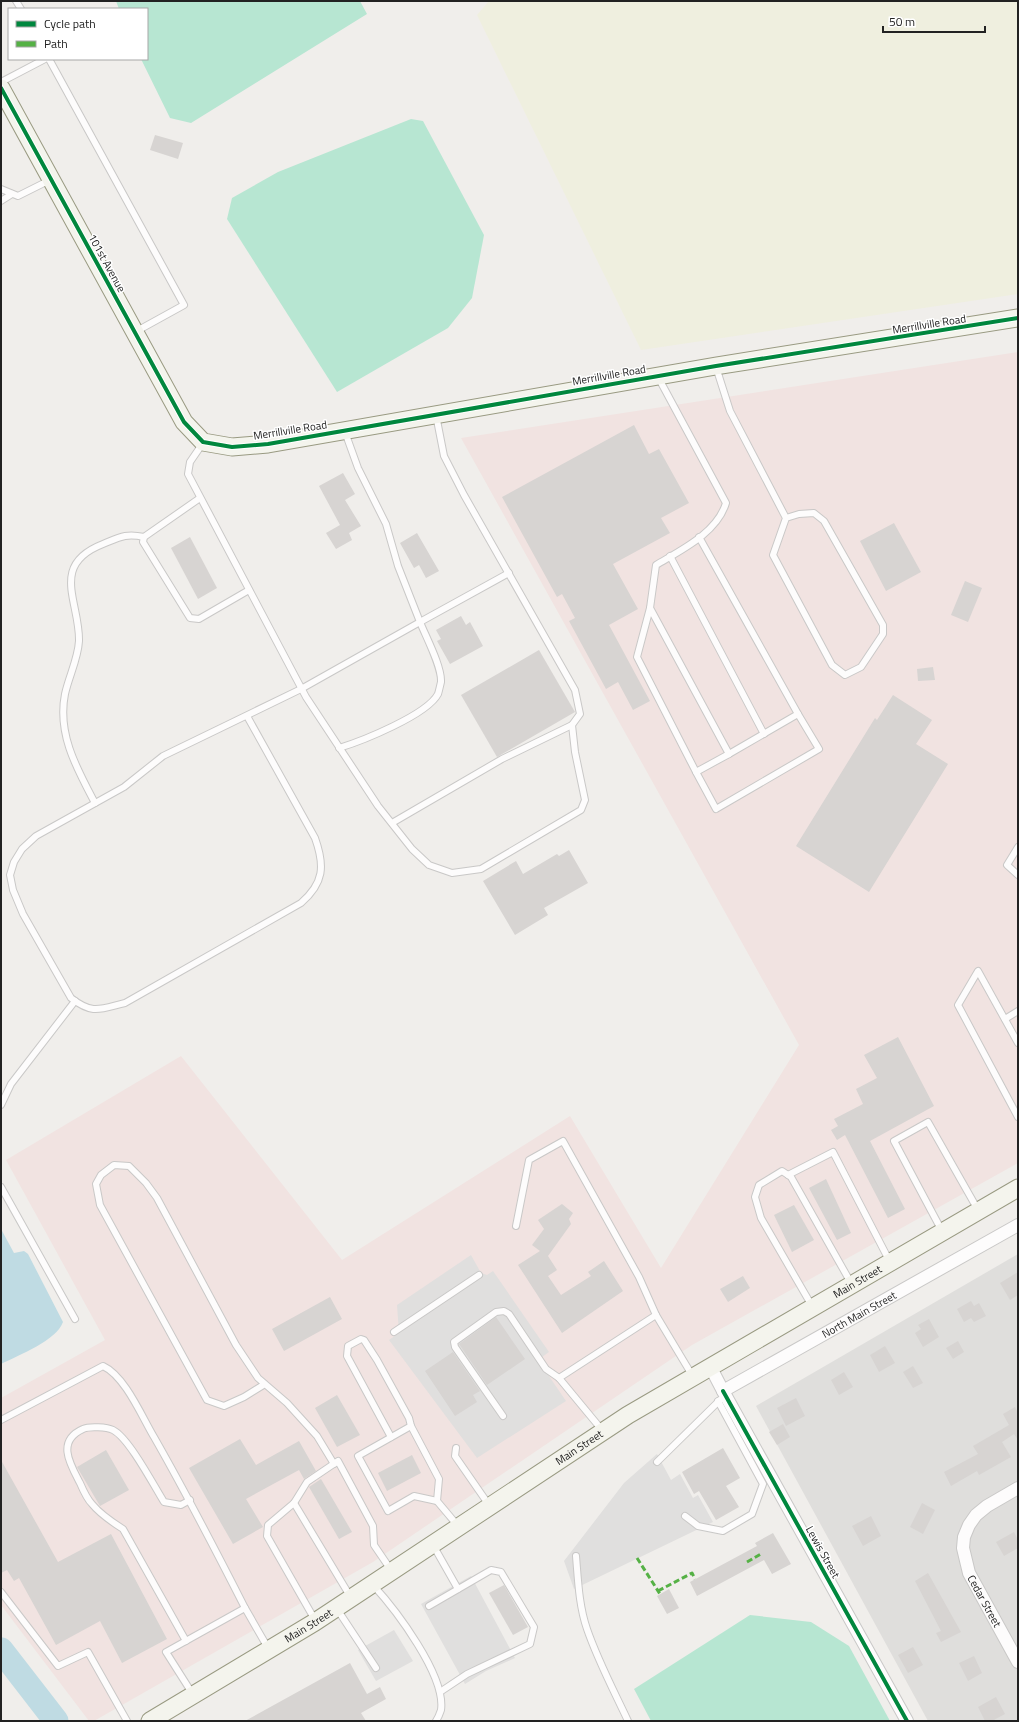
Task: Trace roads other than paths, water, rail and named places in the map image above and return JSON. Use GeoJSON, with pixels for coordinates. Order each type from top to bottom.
{"type":"FeatureCollection","features":[{"type":"Feature","properties":{"kind":"street","name":"101st Avenue"},"geometry":{"type":"LineString","coordinates":[[1,88],[184,422],[203,442]]}},
{"type":"Feature","properties":{"kind":"street","name":"Merrillville Road"},"geometry":{"type":"LineString","coordinates":[[203,442],[232,447],[268,444],[716,366],[1018,318]]}},
{"type":"Feature","properties":{"kind":"street","name":"Main Street"},"geometry":{"type":"LineString","coordinates":[[150,1721],[315,1622],[628,1415],[694,1378],[942,1231],[1018,1188]]}},
{"type":"Feature","properties":{"kind":"street","name":"North Main Street"},"geometry":{"type":"LineString","coordinates":[[722,1396],[1018,1225]]}},
{"type":"Feature","properties":{"kind":"street"},"geometry":{"type":"LineString","coordinates":[[711,1368],[722,1396]]}},
{"type":"Feature","properties":{"kind":"street","name":"Lewis Street"},"geometry":{"type":"LineString","coordinates":[[722,1396],[907,1721]]}},
{"type":"Feature","properties":{"kind":"street","name":"Cedar Street"},"geometry":{"type":"LineString","coordinates":[[1018,1488],[987,1506],[976,1515],[969,1525],[964,1537],[964,1559],[969,1573],[1018,1662]]}},
{"type":"Feature","properties":{"kind":"lane"},"geometry":{"type":"LineString","coordinates":[[1,82],[43,60]]}},
{"type":"Feature","properties":{"kind":"lane"},"geometry":{"type":"LineString","coordinates":[[50,60],[184,305],[135,332]]}},
{"type":"Feature","properties":{"kind":"lane"},"geometry":{"type":"LineString","coordinates":[[1,189],[18,196],[51,179]]}},
{"type":"Feature","properties":{"kind":"lane"},"geometry":{"type":"LineString","coordinates":[[1,201],[12,194]]}},
{"type":"Feature","properties":{"kind":"lane"},"geometry":{"type":"LineString","coordinates":[[716,366],[730,411],[786,518],[773,555],[832,665],[845,675],[861,667],[883,634],[883,625],[824,521],[814,513],[799,514],[786,518]]}},
{"type":"Feature","properties":{"kind":"lane"},"geometry":{"type":"LineString","coordinates":[[658,376],[726,503],[714,523],[699,537],[691,544],[656,565],[650,608],[636,657],[716,809],[819,749],[699,537]]}},
{"type":"Feature","properties":{"kind":"lane"},"geometry":{"type":"LineString","coordinates":[[392,823],[502,759],[572,725],[580,714],[575,690],[464,495],[444,456],[435,414]]}},
{"type":"Feature","properties":{"kind":"lane"},"geometry":{"type":"LineString","coordinates":[[339,748],[356,743],[389,728],[428,705],[438,694],[441,681],[438,668],[398,566],[386,524],[358,468],[344,430]]}},
{"type":"Feature","properties":{"kind":"lane"},"geometry":{"type":"LineString","coordinates":[[203,442],[190,462],[188,474],[301,688],[339,748],[392,823],[412,849],[429,864],[452,873],[481,869],[581,810],[585,800],[575,752],[572,725]]}},
{"type":"Feature","properties":{"kind":"lane"},"geometry":{"type":"LineString","coordinates":[[95,803],[70,752],[64,731],[63,713],[65,693],[79,643],[79,631],[70,580],[75,567],[83,555],[94,548],[130,534],[144,537],[200,498]]}},
{"type":"Feature","properties":{"kind":"lane"},"geometry":{"type":"LineString","coordinates":[[144,537],[143,542],[190,618],[198,619],[249,590]]}},
{"type":"Feature","properties":{"kind":"lane"},"geometry":{"type":"LineString","coordinates":[[670,556],[764,734]]}},
{"type":"Feature","properties":{"kind":"lane"},"geometry":{"type":"LineString","coordinates":[[247,716],[315,838],[322,857],[320,878],[311,894],[301,903],[125,1003],[100,1010],[83,1008],[71,998],[23,914],[13,890],[10,875],[14,862],[22,850],[36,836],[124,787],[163,756],[247,716],[301,688],[509,573]]}},
{"type":"Feature","properties":{"kind":"lane"},"geometry":{"type":"LineString","coordinates":[[650,608],[729,754]]}},
{"type":"Feature","properties":{"kind":"lane"},"geometry":{"type":"LineString","coordinates":[[696,772],[798,714]]}},
{"type":"Feature","properties":{"kind":"lane"},"geometry":{"type":"LineString","coordinates":[[1018,847],[1007,865],[1018,875]]}},
{"type":"Feature","properties":{"kind":"lane"},"geometry":{"type":"LineString","coordinates":[[1018,1043],[978,971],[958,1005],[1018,1117]]}},
{"type":"Feature","properties":{"kind":"lane"},"geometry":{"type":"LineString","coordinates":[[1,1104],[3,1095],[75,1001]]}},
{"type":"Feature","properties":{"kind":"lane"},"geometry":{"type":"LineString","coordinates":[[1005,1018],[1018,1011]]}},
{"type":"Feature","properties":{"kind":"lane"},"geometry":{"type":"LineString","coordinates":[[942,1231],[894,1141],[928,1122],[979,1211]]}},
{"type":"Feature","properties":{"kind":"lane"},"geometry":{"type":"LineString","coordinates":[[516,1226],[529,1160],[563,1141],[639,1277],[656,1315],[694,1378]]}},
{"type":"Feature","properties":{"kind":"lane"},"geometry":{"type":"LineString","coordinates":[[788,1175],[833,1152],[890,1262]]}},
{"type":"Feature","properties":{"kind":"lane"},"geometry":{"type":"LineString","coordinates":[[265,1384],[244,1397],[224,1406],[208,1400],[100,1206],[96,1184],[100,1175],[114,1165],[129,1166],[146,1183],[157,1198],[236,1345],[258,1378],[265,1384],[287,1403],[317,1436],[334,1464]]}},
{"type":"Feature","properties":{"kind":"lane"},"geometry":{"type":"LineString","coordinates":[[813,1308],[761,1218],[755,1197],[758,1185],[767,1179],[782,1171],[791,1177],[852,1284]]}},
{"type":"Feature","properties":{"kind":"lane"},"geometry":{"type":"LineString","coordinates":[[1,1187],[75,1319]]}},
{"type":"Feature","properties":{"kind":"lane"},"geometry":{"type":"LineString","coordinates":[[394,1332],[479,1275]]}},
{"type":"Feature","properties":{"kind":"lane"},"geometry":{"type":"LineString","coordinates":[[503,1416],[455,1347],[454,1342],[496,1312],[504,1311],[509,1314],[546,1369],[559,1378],[603,1431]]}},
{"type":"Feature","properties":{"kind":"lane"},"geometry":{"type":"LineString","coordinates":[[559,1378],[656,1315]]}},
{"type":"Feature","properties":{"kind":"lane"},"geometry":{"type":"LineString","coordinates":[[391,1437],[347,1356],[348,1346],[361,1339],[364,1340],[378,1360],[439,1479],[438,1502]]}},
{"type":"Feature","properties":{"kind":"lane"},"geometry":{"type":"LineString","coordinates":[[1,1420],[103,1366],[109,1369],[124,1386],[190,1500],[245,1608],[269,1649]]}},
{"type":"Feature","properties":{"kind":"lane"},"geometry":{"type":"LineString","coordinates":[[657,1462],[722,1396],[763,1484],[752,1514],[723,1530],[698,1526],[685,1516]]}},
{"type":"Feature","properties":{"kind":"lane"},"geometry":{"type":"LineString","coordinates":[[411,1426],[358,1456],[388,1511],[414,1496],[438,1502],[459,1527]]}},
{"type":"Feature","properties":{"kind":"lane"},"geometry":{"type":"LineString","coordinates":[[186,1641],[123,1529],[112,1522],[91,1504],[70,1465],[66,1448],[68,1442],[75,1433],[84,1428],[113,1430],[126,1442],[164,1502],[181,1505],[190,1500]]}},
{"type":"Feature","properties":{"kind":"lane"},"geometry":{"type":"LineString","coordinates":[[456,1448],[455,1456],[490,1506]]}},
{"type":"Feature","properties":{"kind":"lane"},"geometry":{"type":"LineString","coordinates":[[315,1622],[267,1536],[268,1525],[294,1503],[307,1482],[338,1461],[374,1526],[374,1545],[392,1571]]}},
{"type":"Feature","properties":{"kind":"lane"},"geometry":{"type":"LineString","coordinates":[[294,1503],[351,1598]]}},
{"type":"Feature","properties":{"kind":"lane"},"geometry":{"type":"LineString","coordinates":[[433,1544],[458,1589]]}},
{"type":"Feature","properties":{"kind":"lane"},"geometry":{"type":"LineString","coordinates":[[576,1556],[578,1583],[586,1628],[628,1721]]}},
{"type":"Feature","properties":{"kind":"lane"},"geometry":{"type":"LineString","coordinates":[[428,1606],[491,1570],[501,1572],[534,1627],[530,1644],[467,1674],[440,1692]]}},
{"type":"Feature","properties":{"kind":"lane"},"geometry":{"type":"LineString","coordinates":[[372,1584],[393,1606],[424,1656],[440,1692],[441,1710],[436,1721]]}},
{"type":"Feature","properties":{"kind":"lane"},"geometry":{"type":"LineString","coordinates":[[1,1592],[58,1666],[88,1652],[127,1721]]}},
{"type":"Feature","properties":{"kind":"lane"},"geometry":{"type":"LineString","coordinates":[[193,1695],[166,1652],[245,1608]]}},
{"type":"Feature","properties":{"kind":"lane"},"geometry":{"type":"LineString","coordinates":[[336,1608],[376,1668]]}},
{"type":"Feature","properties":{"kind":"water"},"geometry":{"type":"Polygon","coordinates":[[[1,1229],[14,1253],[24,1251],[28,1254],[63,1322],[59,1329],[45,1341],[27,1352],[1,1364],[1,1229]]]}},
{"type":"Feature","properties":{"kind":"waterway"},"geometry":{"type":"LineString","coordinates":[[1,1650],[56,1721]]}}]}
